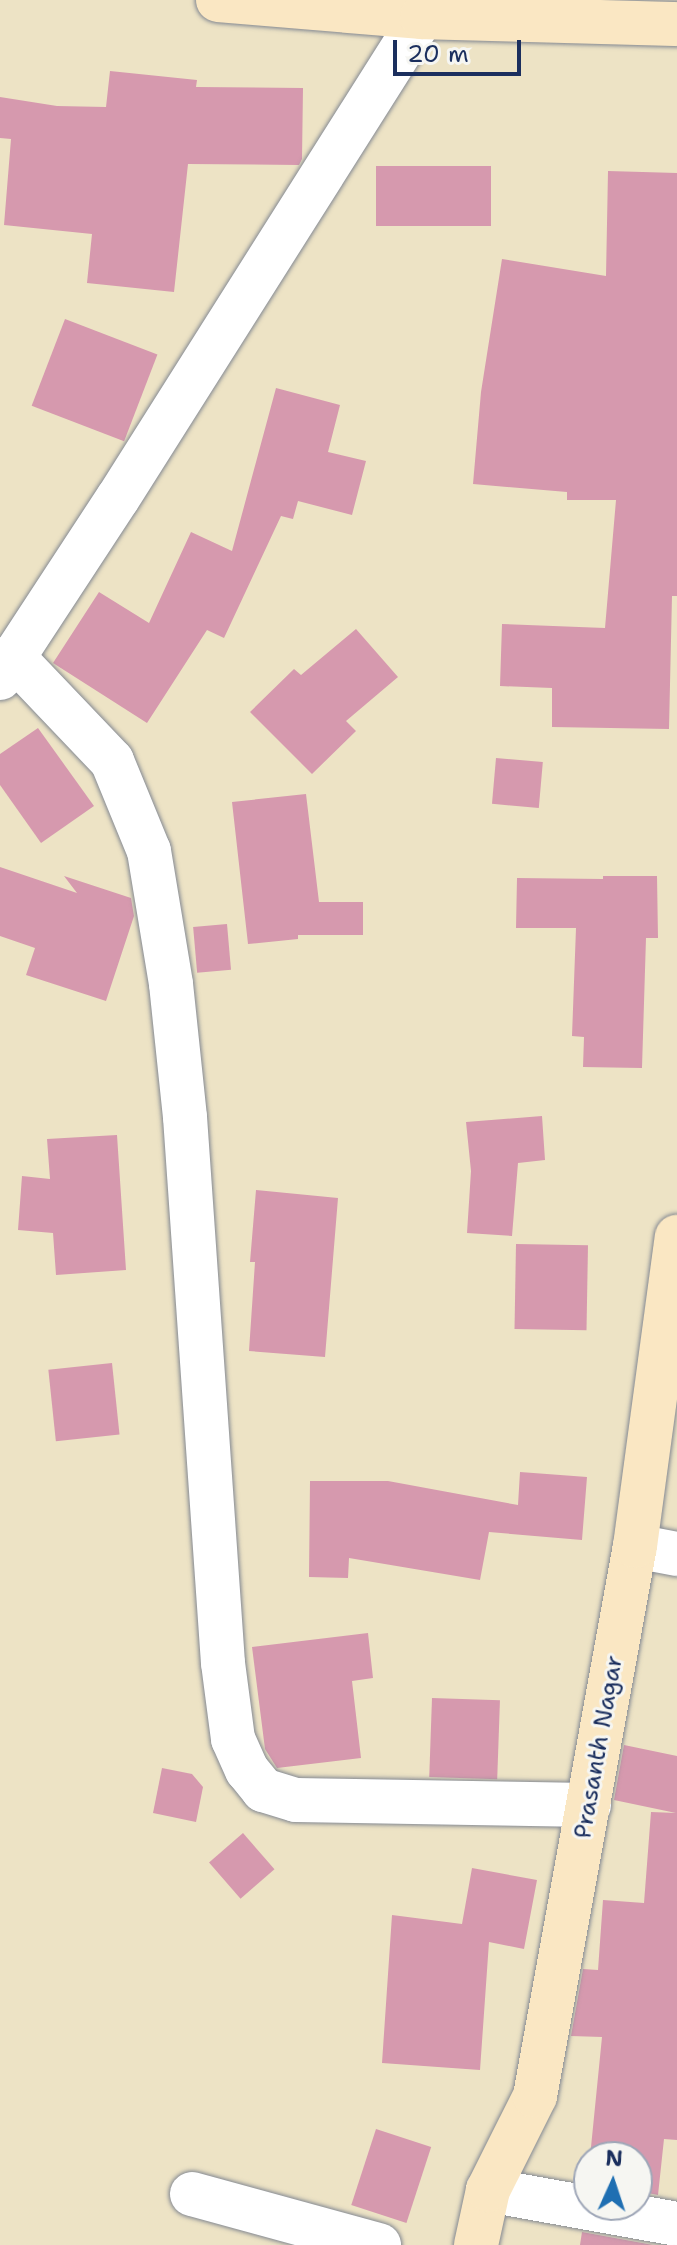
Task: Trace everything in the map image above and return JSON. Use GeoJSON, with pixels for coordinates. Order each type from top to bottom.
{"type":"FeatureCollection","features":[{"type":"Feature","properties":{"kind":"street"},"geometry":{"type":"LineString","coordinates":[[218,0],[677,24]]}},
{"type":"Feature","properties":{"kind":"street"},"geometry":{"type":"LineString","coordinates":[[421,9],[118,498],[6,667],[112,761],[149,851],[171,984],[185,1117],[223,1663],[233,1739],[247,1770],[263,1790],[296,1800],[589,1805]]}},
{"type":"Feature","properties":{"kind":"street","name":"Prasanth Nagar"},"geometry":{"type":"LineString","coordinates":[[476,2245],[488,2190],[535,2096],[635,1546],[675,1265]]}},
{"type":"Feature","properties":{"kind":"street"},"geometry":{"type":"LineString","coordinates":[[635,1546],[677,1554]]}},
{"type":"Feature","properties":{"kind":"street"},"geometry":{"type":"LineString","coordinates":[[488,2190],[677,2224]]}},
{"type":"Feature","properties":{"kind":"street"},"geometry":{"type":"LineString","coordinates":[[192,2194],[379,2245]]}},
{"type":"Feature","properties":{"kind":"building"},"geometry":{"type":"Polygon","coordinates":[[[110,71],[197,80],[196,87],[303,88],[302,159],[299,165],[188,164],[174,292],[87,283],[92,234],[4,225],[11,139],[0,138],[0,97],[57,106],[106,107],[110,71]]]}},
{"type":"Feature","properties":{"kind":"building"},"geometry":{"type":"Polygon","coordinates":[[[376,166],[491,166],[491,226],[376,226],[376,166]]]}},
{"type":"Feature","properties":{"kind":"building"},"geometry":{"type":"Polygon","coordinates":[[[608,171],[677,173],[677,596],[672,596],[669,729],[552,727],[552,688],[500,686],[502,624],[605,628],[616,500],[567,500],[567,492],[473,484],[481,392],[502,259],[606,276],[608,171]]]}},
{"type":"Feature","properties":{"kind":"building"},"geometry":{"type":"Polygon","coordinates":[[[65,319],[157,354],[124,441],[32,406],[65,319]]]}},
{"type":"Feature","properties":{"kind":"building"},"geometry":{"type":"Polygon","coordinates":[[[276,388],[340,405],[328,452],[366,461],[352,515],[298,501],[293,519],[281,516],[224,638],[207,630],[147,723],[53,663],[99,592],[149,623],[191,532],[232,551],[276,388]]]}},
{"type":"Feature","properties":{"kind":"building"},"geometry":{"type":"Polygon","coordinates":[[[356,629],[398,677],[346,721],[356,731],[312,774],[250,712],[294,669],[301,675],[356,629]]]}},
{"type":"Feature","properties":{"kind":"building"},"geometry":{"type":"Polygon","coordinates":[[[38,728],[94,806],[41,843],[0,785],[0,754],[38,728]]]}},
{"type":"Feature","properties":{"kind":"building"},"geometry":{"type":"Polygon","coordinates":[[[496,758],[543,762],[539,808],[492,804],[496,758]]]}},
{"type":"Feature","properties":{"kind":"building"},"geometry":{"type":"Polygon","coordinates":[[[306,794],[319,902],[363,902],[363,935],[298,935],[298,939],[248,944],[232,802],[306,794]]]}},
{"type":"Feature","properties":{"kind":"building"},"geometry":{"type":"Polygon","coordinates":[[[0,867],[77,893],[64,876],[131,898],[134,916],[106,1001],[26,975],[35,948],[0,936],[0,867]]]}},
{"type":"Feature","properties":{"kind":"building"},"geometry":{"type":"Polygon","coordinates":[[[603,876],[657,876],[658,938],[646,938],[642,1068],[583,1067],[584,1037],[572,1036],[576,928],[516,928],[517,878],[603,879],[603,876]]]}},
{"type":"Feature","properties":{"kind":"building"},"geometry":{"type":"Polygon","coordinates":[[[227,924],[231,970],[197,973],[193,927],[227,924]]]}},
{"type":"Feature","properties":{"kind":"building"},"geometry":{"type":"Polygon","coordinates":[[[542,1116],[545,1160],[518,1163],[512,1236],[467,1233],[471,1171],[466,1122],[542,1116]]]}},
{"type":"Feature","properties":{"kind":"building"},"geometry":{"type":"Polygon","coordinates":[[[117,1135],[126,1270],[56,1275],[53,1233],[18,1230],[22,1176],[50,1179],[47,1139],[117,1135]]]}},
{"type":"Feature","properties":{"kind":"building"},"geometry":{"type":"Polygon","coordinates":[[[256,1190],[338,1198],[325,1357],[249,1351],[255,1262],[250,1262],[256,1190]]]}},
{"type":"Feature","properties":{"kind":"building"},"geometry":{"type":"Polygon","coordinates":[[[516,1244],[588,1245],[587,1330],[515,1329],[516,1244]]]}},
{"type":"Feature","properties":{"kind":"building"},"geometry":{"type":"Polygon","coordinates":[[[112,1363],[120,1435],[56,1441],[48,1370],[112,1363]]]}},
{"type":"Feature","properties":{"kind":"building"},"geometry":{"type":"Polygon","coordinates":[[[520,1472],[587,1477],[582,1540],[489,1532],[480,1580],[349,1558],[348,1578],[309,1577],[310,1481],[388,1481],[518,1505],[520,1472]]]}},
{"type":"Feature","properties":{"kind":"building"},"geometry":{"type":"Polygon","coordinates":[[[368,1633],[373,1678],[352,1681],[361,1758],[277,1768],[265,1749],[252,1647],[368,1633]]]}},
{"type":"Feature","properties":{"kind":"building"},"geometry":{"type":"Polygon","coordinates":[[[432,1698],[500,1700],[497,1779],[429,1777],[432,1698]]]}},
{"type":"Feature","properties":{"kind":"building"},"geometry":{"type":"Polygon","coordinates":[[[624,1745],[677,1756],[677,2140],[664,2139],[658,2195],[653,2194],[653,2141],[592,2141],[602,2037],[571,2036],[583,1969],[598,1970],[603,1900],[644,1903],[651,1812],[676,1813],[614,1800],[624,1745]]]}},
{"type":"Feature","properties":{"kind":"building"},"geometry":{"type":"Polygon","coordinates":[[[162,1768],[192,1774],[203,1787],[196,1822],[153,1813],[162,1768]]]}},
{"type":"Feature","properties":{"kind":"building"},"geometry":{"type":"Polygon","coordinates":[[[243,1833],[274,1869],[241,1899],[209,1863],[243,1833]]]}},
{"type":"Feature","properties":{"kind":"building"},"geometry":{"type":"Polygon","coordinates":[[[472,1868],[537,1880],[524,1949],[489,1942],[480,2070],[382,2063],[392,1915],[462,1924],[472,1868]]]}},
{"type":"Feature","properties":{"kind":"building"},"geometry":{"type":"Polygon","coordinates":[[[376,2129],[431,2147],[406,2223],[351,2205],[376,2129]]]}},
{"type":"Feature","properties":{"kind":"building"},"geometry":{"type":"Polygon","coordinates":[[[582,2232],[653,2245],[580,2245],[582,2232]]]}}]}
